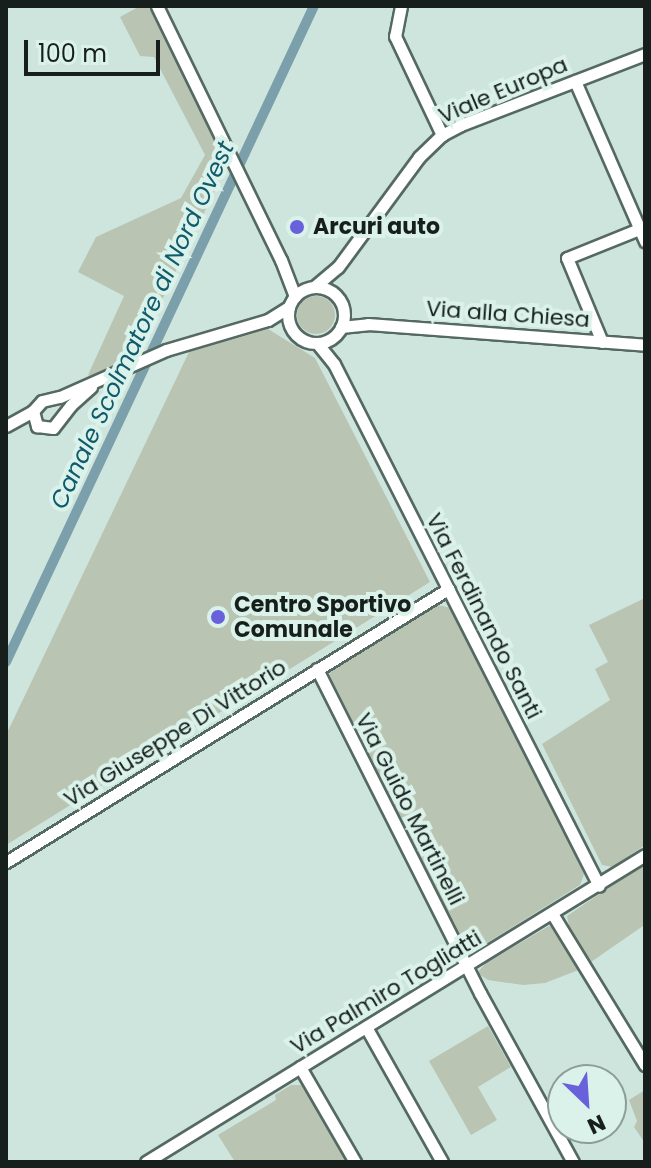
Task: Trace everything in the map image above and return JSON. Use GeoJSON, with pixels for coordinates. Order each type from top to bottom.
{"type":"FeatureCollection","features":[{"type":"Feature","properties":{"kind":"street"},"geometry":{"type":"LineString","coordinates":[[157,6],[281,260],[292,302],[290,326]]}},
{"type":"Feature","properties":{"kind":"street"},"geometry":{"type":"LineString","coordinates":[[401,6],[395,36],[442,135]]}},
{"type":"Feature","properties":{"kind":"street","name":"Viale Europa"},"geometry":{"type":"LineString","coordinates":[[312,287],[338,267],[419,157],[442,135],[645,54]]}},
{"type":"Feature","properties":{"kind":"street"},"geometry":{"type":"LineString","coordinates":[[575,81],[645,241]]}},
{"type":"Feature","properties":{"kind":"street"},"geometry":{"type":"LineString","coordinates":[[602,342],[567,258],[639,229]]}},
{"type":"Feature","properties":{"kind":"street"},"geometry":{"type":"LineString","coordinates":[[281,260],[312,287],[335,295]]}},
{"type":"Feature","properties":{"kind":"street"},"geometry":{"type":"LineString","coordinates":[[268,320],[290,326],[301,339],[317,343],[337,332],[343,312],[335,295],[338,267]]}},
{"type":"Feature","properties":{"kind":"street"},"geometry":{"type":"LineString","coordinates":[[101,379],[61,416],[58,425],[50,429],[40,428],[34,417],[38,404],[166,350],[268,320],[312,287]]}},
{"type":"Feature","properties":{"kind":"street","name":"Via alla Chiesa"},"geometry":{"type":"LineString","coordinates":[[343,312],[368,324]]}},
{"type":"Feature","properties":{"kind":"street","name":"Via alla Chiesa"},"geometry":{"type":"LineString","coordinates":[[337,332],[368,324],[645,345]]}},
{"type":"Feature","properties":{"kind":"street","name":"Via Ferdinando Santi"},"geometry":{"type":"LineString","coordinates":[[334,364],[337,332]]}},
{"type":"Feature","properties":{"kind":"street","name":"Via Ferdinando Santi"},"geometry":{"type":"LineString","coordinates":[[317,343],[334,364],[599,886]]}},
{"type":"Feature","properties":{"kind":"street"},"geometry":{"type":"LineString","coordinates":[[51,401],[59,407],[61,416]]}},
{"type":"Feature","properties":{"kind":"street"},"geometry":{"type":"LineString","coordinates":[[10,424],[34,417]]}},
{"type":"Feature","properties":{"kind":"street","name":"Via Giuseppe Di Vittorio"},"geometry":{"type":"LineString","coordinates":[[6,862],[448,589]]}},
{"type":"Feature","properties":{"kind":"street","name":"Via Guido Martinelli"},"geometry":{"type":"LineString","coordinates":[[317,669],[467,966],[573,1162]]}},
{"type":"Feature","properties":{"kind":"street","name":"Via Palmiro Togliatti"},"geometry":{"type":"LineString","coordinates":[[146,1162],[553,915],[645,855]]}},
{"type":"Feature","properties":{"kind":"street"},"geometry":{"type":"LineString","coordinates":[[553,915],[645,1065]]}},
{"type":"Feature","properties":{"kind":"street"},"geometry":{"type":"LineString","coordinates":[[366,1027],[442,1162]]}},
{"type":"Feature","properties":{"kind":"street"},"geometry":{"type":"LineString","coordinates":[[300,1067],[355,1162]]}},
{"type":"Feature","properties":{"kind":"green space"},"geometry":{"type":"Polygon","coordinates":[[[140,6],[150,6],[228,163],[136,354],[92,377],[88,375],[124,296],[78,272],[96,237],[181,198],[205,155],[154,57],[140,56],[120,17],[140,6]]]}},
{"type":"Feature","properties":{"kind":"green space"},"geometry":{"type":"Polygon","coordinates":[[[316,296],[329,302],[335,315],[329,328],[316,334],[303,328],[297,315],[303,302],[316,296]]]}},
{"type":"Feature","properties":{"kind":"green space","name":"Centro Sportivo Comunale"},"geometry":{"type":"Polygon","coordinates":[[[268,329],[315,358],[430,582],[6,845],[6,735],[189,352],[268,329]]]}},
{"type":"Feature","properties":{"kind":"green space"},"geometry":{"type":"Polygon","coordinates":[[[645,598],[645,845],[613,867],[602,865],[542,744],[610,700],[595,669],[608,662],[589,625],[645,598]]]}},
{"type":"Feature","properties":{"kind":"green space"},"geometry":{"type":"Polygon","coordinates":[[[437,605],[452,608],[584,874],[580,885],[474,951],[465,948],[330,676],[330,669],[339,660],[345,663],[437,605]]]}},
{"type":"Feature","properties":{"kind":"green space"},"geometry":{"type":"Polygon","coordinates":[[[645,863],[645,929],[643,926],[591,962],[569,926],[567,916],[645,863]]]}},
{"type":"Feature","properties":{"kind":"green space"},"geometry":{"type":"Polygon","coordinates":[[[549,926],[556,928],[581,969],[545,983],[523,985],[488,980],[477,973],[486,963],[549,926]]]}},
{"type":"Feature","properties":{"kind":"green space"},"geometry":{"type":"Polygon","coordinates":[[[488,1026],[511,1067],[478,1087],[497,1120],[471,1135],[429,1061],[488,1026]]]}},
{"type":"Feature","properties":{"kind":"green space"},"geometry":{"type":"Polygon","coordinates":[[[291,1085],[303,1085],[348,1162],[235,1162],[218,1135],[276,1100],[275,1095],[291,1085]]]}},
{"type":"Feature","properties":{"kind":"green space"},"geometry":{"type":"Polygon","coordinates":[[[645,1090],[645,1143],[634,1127],[637,1121],[629,1100],[645,1090]]]}},
{"type":"Feature","properties":{"kind":"waterway","name":"Canale Scolmatore di Nord Ovest"},"geometry":{"type":"LineString","coordinates":[[6,662],[314,6]]}},
{"type":"Feature","properties":{"kind":"place","name":"Arcuri auto"},"geometry":{"type":"Point","coordinates":[297,227]}},
{"type":"Feature","properties":{"kind":"place","name":"Centro Sportivo Comunale"},"geometry":{"type":"Point","coordinates":[218,617]}}]}
